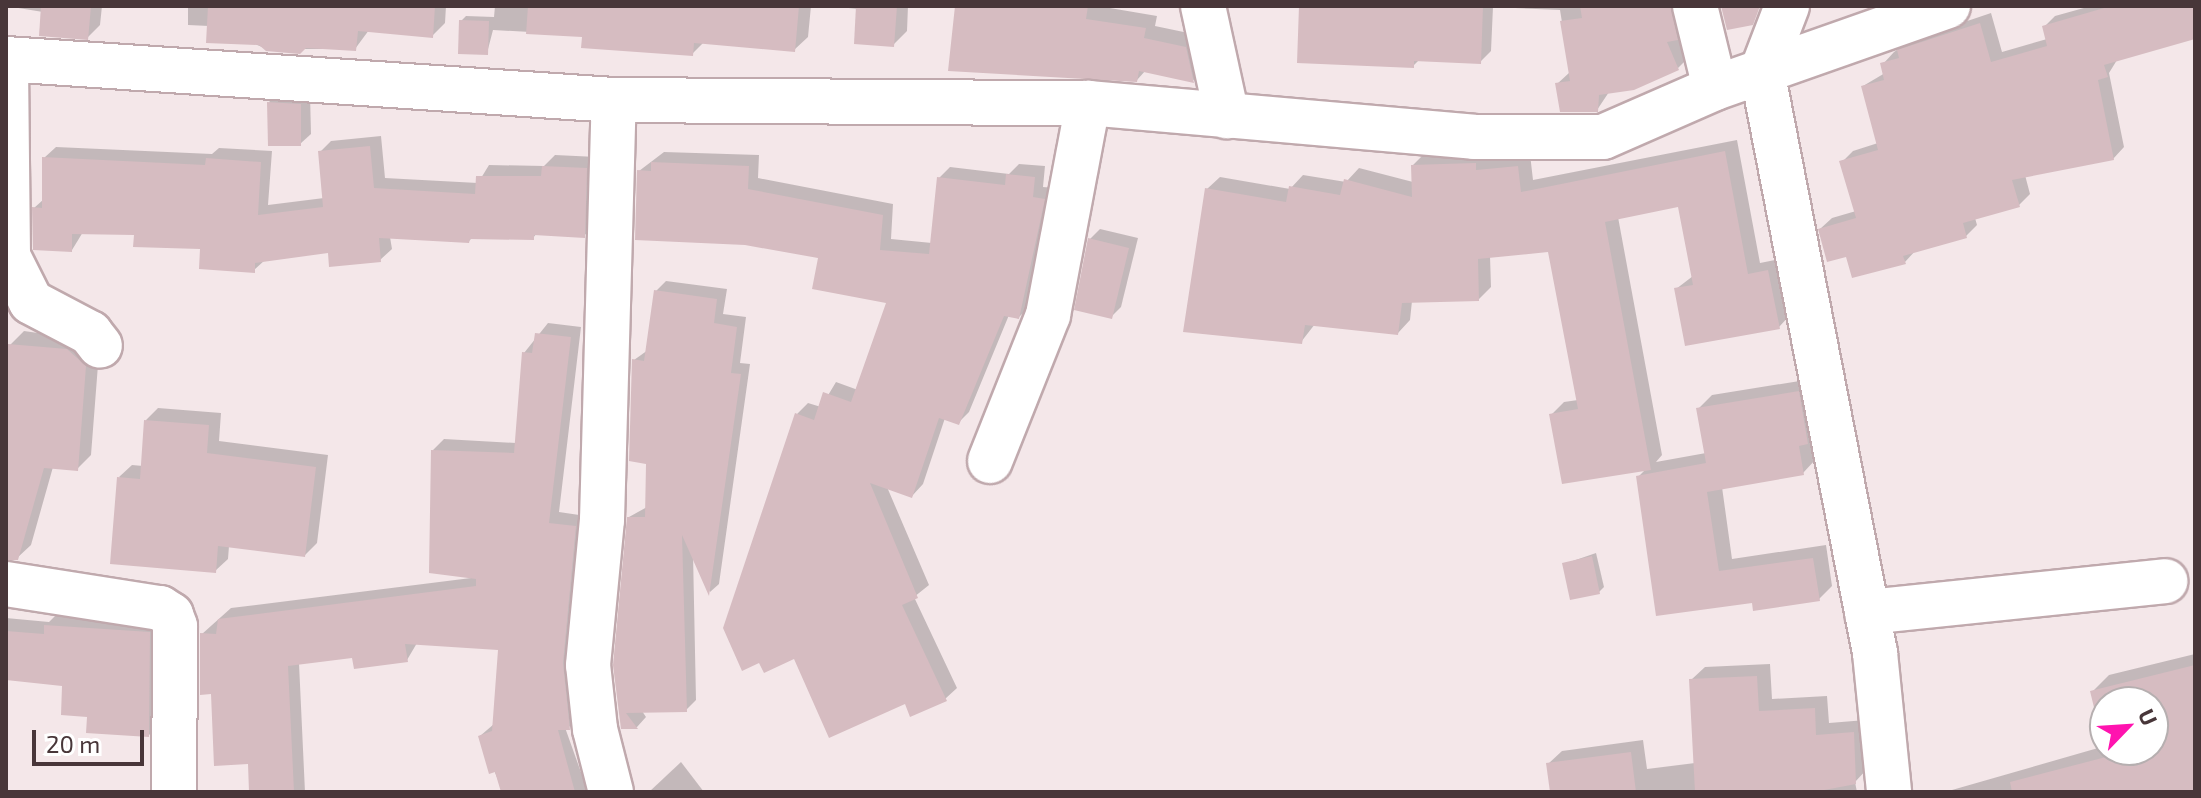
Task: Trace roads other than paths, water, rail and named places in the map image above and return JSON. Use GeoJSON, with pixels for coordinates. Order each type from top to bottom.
{"type":"FeatureCollection","features":[{"type":"Feature","properties":{"kind":"street"},"geometry":{"type":"LineString","coordinates":[[1203,6],[1227,116]]}},
{"type":"Feature","properties":{"kind":"street"},"geometry":{"type":"LineString","coordinates":[[1695,6],[1715,88]]}},
{"type":"Feature","properties":{"kind":"street"},"geometry":{"type":"LineString","coordinates":[[1787,6],[1762,71],[1867,612],[1889,792]]}},
{"type":"Feature","properties":{"kind":"street"},"geometry":{"type":"LineString","coordinates":[[100,346],[90,333],[31,302],[8,256],[6,62],[614,100],[1088,103],[1474,137],[1603,137],[1715,88],[1948,6]]}},
{"type":"Feature","properties":{"kind":"street"},"geometry":{"type":"LineString","coordinates":[[611,792],[595,729],[588,665],[602,520],[614,100]]}},
{"type":"Feature","properties":{"kind":"street"},"geometry":{"type":"LineString","coordinates":[[990,461],[1048,315],[1088,103]]}},
{"type":"Feature","properties":{"kind":"street"},"geometry":{"type":"LineString","coordinates":[[1867,612],[2165,581]]}},
{"type":"Feature","properties":{"kind":"street"},"geometry":{"type":"LineString","coordinates":[[6,584],[160,608],[171,615],[175,626],[174,792]]}}]}
